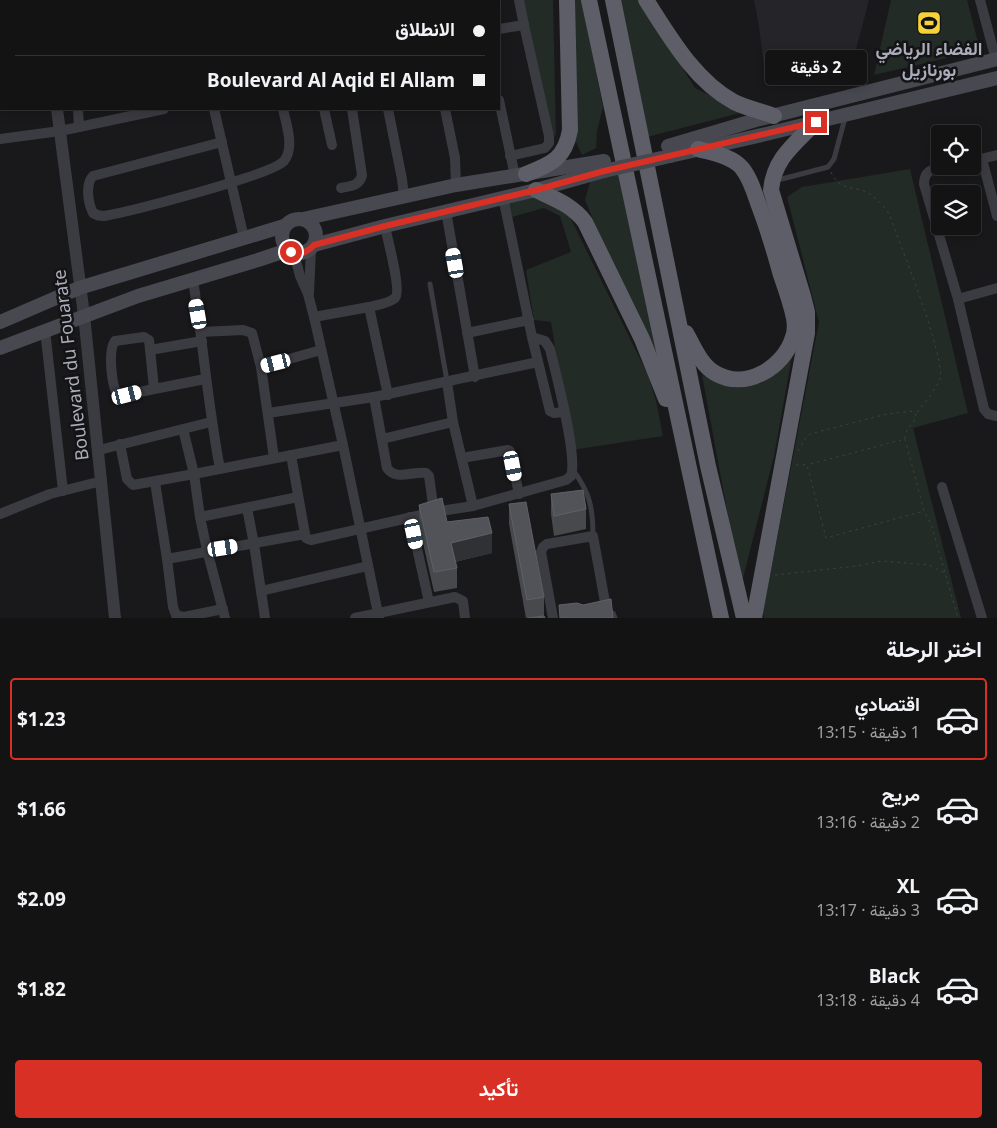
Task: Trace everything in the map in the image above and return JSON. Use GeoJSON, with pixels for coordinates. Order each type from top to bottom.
{"type":"FeatureCollection","features":[{"type":"Feature","properties":{"kind":"highway"},"geometry":{"type":"LineString","coordinates":[[520,175],[550,164],[561,155],[568,143],[570,130],[566,0]]}},
{"type":"Feature","properties":{"kind":"highway"},"geometry":{"type":"LineString","coordinates":[[589,0],[721,618]]}},
{"type":"Feature","properties":{"kind":"highway"},"geometry":{"type":"LineString","coordinates":[[613,0],[708,466],[744,618]]}},
{"type":"Feature","properties":{"kind":"highway"},"geometry":{"type":"LineString","coordinates":[[646,0],[672,40],[694,68],[718,92],[736,103],[774,116]]}},
{"type":"Feature","properties":{"kind":"highway"},"geometry":{"type":"LineString","coordinates":[[754,618],[807,333],[807,312],[771,190],[772,176],[780,160],[816,122]]}},
{"type":"Feature","properties":{"kind":"highway"},"geometry":{"type":"LineString","coordinates":[[680,322],[706,366],[715,373],[728,378],[742,379],[759,376],[773,367],[785,354],[794,336],[794,320],[768,228],[750,181],[742,167],[729,159],[698,149]]}},
{"type":"Feature","properties":{"kind":"highway"},"geometry":{"type":"LineString","coordinates":[[536,190],[569,205],[578,212],[585,222],[651,363],[667,403],[688,466]]}},
{"type":"Feature","properties":{"kind":"main road"},"geometry":{"type":"LineString","coordinates":[[0,348],[138,296],[291,251],[306,252],[312,247],[385,226],[536,190],[604,166],[669,151],[774,116],[996,60]]}},
{"type":"Feature","properties":{"kind":"main road"},"geometry":{"type":"LineString","coordinates":[[669,151],[698,149],[997,78]]}},
{"type":"Feature","properties":{"kind":"main road"},"geometry":{"type":"LineString","coordinates":[[0,322],[80,288],[284,226],[292,219],[304,219],[456,185],[520,175],[604,166]]}},
{"type":"Feature","properties":{"kind":"main road"},"geometry":{"type":"LineString","coordinates":[[304,219],[309,222],[316,232],[312,247]]}},
{"type":"Feature","properties":{"kind":"main road"},"geometry":{"type":"LineString","coordinates":[[284,226],[281,239],[291,251]]}},
{"type":"Feature","properties":{"kind":"street"},"geometry":{"type":"LineString","coordinates":[[510,156],[544,148],[549,143],[520,0]]}},
{"type":"Feature","properties":{"kind":"street"},"geometry":{"type":"LineString","coordinates":[[980,0],[996,60]]}},
{"type":"Feature","properties":{"kind":"street"},"geometry":{"type":"LineString","coordinates":[[500,29],[524,25]]}},
{"type":"Feature","properties":{"kind":"street"},"geometry":{"type":"LineString","coordinates":[[500,105],[510,156],[520,175]]}},
{"type":"Feature","properties":{"kind":"street","name":"Boulevard du Fouarate"},"geometry":{"type":"LineString","coordinates":[[57,110],[84,315],[115,618]]}},
{"type":"Feature","properties":{"kind":"street"},"geometry":{"type":"LineString","coordinates":[[78,110],[79,127]]}},
{"type":"Feature","properties":{"kind":"street"},"geometry":{"type":"LineString","coordinates":[[0,139],[60,131],[159,110]]}},
{"type":"Feature","properties":{"kind":"street"},"geometry":{"type":"LineString","coordinates":[[214,110],[244,238]]}},
{"type":"Feature","properties":{"kind":"street"},"geometry":{"type":"LineString","coordinates":[[222,142],[93,176],[88,182],[91,210],[95,215],[103,216],[231,182],[277,166],[284,161],[289,150],[283,110]]}},
{"type":"Feature","properties":{"kind":"street"},"geometry":{"type":"LineString","coordinates":[[324,110],[332,145]]}},
{"type":"Feature","properties":{"kind":"street"},"geometry":{"type":"LineString","coordinates":[[341,188],[360,182],[362,175],[352,110]]}},
{"type":"Feature","properties":{"kind":"street"},"geometry":{"type":"LineString","coordinates":[[388,110],[404,197]]}},
{"type":"Feature","properties":{"kind":"street"},"geometry":{"type":"LineString","coordinates":[[445,110],[455,158],[456,185]]}},
{"type":"Feature","properties":{"kind":"street"},"geometry":{"type":"LineString","coordinates":[[981,159],[997,155]]}},
{"type":"Feature","properties":{"kind":"street"},"geometry":{"type":"LineString","coordinates":[[931,169],[926,174],[924,184],[958,299],[984,409],[988,414],[997,416]]}},
{"type":"Feature","properties":{"kind":"street"},"geometry":{"type":"LineString","coordinates":[[981,169],[997,216]]}},
{"type":"Feature","properties":{"kind":"street"},"geometry":{"type":"LineString","coordinates":[[502,197],[550,411],[554,413],[565,412]]}},
{"type":"Feature","properties":{"kind":"street"},"geometry":{"type":"LineString","coordinates":[[446,211],[475,377]]}},
{"type":"Feature","properties":{"kind":"street"},"geometry":{"type":"LineString","coordinates":[[314,317],[370,307],[393,300],[397,296],[398,290],[385,226]]}},
{"type":"Feature","properties":{"kind":"street"},"geometry":{"type":"LineString","coordinates":[[308,294],[312,247]]}},
{"type":"Feature","properties":{"kind":"street"},"geometry":{"type":"LineString","coordinates":[[291,251],[308,294],[314,317],[334,402],[378,616]]}},
{"type":"Feature","properties":{"kind":"street"},"geometry":{"type":"LineString","coordinates":[[192,280],[202,336],[211,422],[220,469]]}},
{"type":"Feature","properties":{"kind":"street"},"geometry":{"type":"LineString","coordinates":[[958,299],[997,288]]}},
{"type":"Feature","properties":{"kind":"street"},"geometry":{"type":"LineString","coordinates":[[370,307],[388,395]]}},
{"type":"Feature","properties":{"kind":"street"},"geometry":{"type":"LineString","coordinates":[[467,333],[529,320]]}},
{"type":"Feature","properties":{"kind":"street"},"geometry":{"type":"LineString","coordinates":[[45,330],[63,491]]}},
{"type":"Feature","properties":{"kind":"street"},"geometry":{"type":"LineString","coordinates":[[150,350],[202,336],[248,331],[252,333],[261,367],[274,458]]}},
{"type":"Feature","properties":{"kind":"street"},"geometry":{"type":"LineString","coordinates":[[291,454],[305,534],[308,539],[316,540],[410,517],[473,506],[566,480],[572,476],[574,470],[565,412],[550,350],[545,341],[532,337]]}},
{"type":"Feature","properties":{"kind":"street"},"geometry":{"type":"LineString","coordinates":[[154,388],[149,340],[146,338],[115,341],[112,346],[113,387],[119,396],[122,397],[154,388],[205,379]]}},
{"type":"Feature","properties":{"kind":"street"},"geometry":{"type":"LineString","coordinates":[[261,367],[321,350]]}},
{"type":"Feature","properties":{"kind":"street"},"geometry":{"type":"LineString","coordinates":[[268,413],[388,395],[538,362]]}},
{"type":"Feature","properties":{"kind":"street"},"geometry":{"type":"LineString","coordinates":[[448,382],[453,422],[473,506]]}},
{"type":"Feature","properties":{"kind":"street"},"geometry":{"type":"LineString","coordinates":[[374,397],[387,468],[396,475],[426,473],[429,476],[434,512]]}},
{"type":"Feature","properties":{"kind":"street"},"geometry":{"type":"LineString","coordinates":[[98,450],[211,422]]}},
{"type":"Feature","properties":{"kind":"street"},"geometry":{"type":"LineString","coordinates":[[382,439],[453,422]]}},
{"type":"Feature","properties":{"kind":"street"},"geometry":{"type":"LineString","coordinates":[[155,482],[173,607],[176,615],[184,617],[224,613],[207,550],[194,474],[183,429]]}},
{"type":"Feature","properties":{"kind":"street"},"geometry":{"type":"LineString","coordinates":[[120,444],[128,481],[133,485],[343,445]]}},
{"type":"Feature","properties":{"kind":"street"},"geometry":{"type":"LineString","coordinates":[[462,458],[510,451],[519,494]]}},
{"type":"Feature","properties":{"kind":"street"},"geometry":{"type":"LineString","coordinates":[[0,514],[63,491],[102,481]]}},
{"type":"Feature","properties":{"kind":"street"},"geometry":{"type":"LineString","coordinates":[[942,486],[982,618]]}},
{"type":"Feature","properties":{"kind":"street"},"geometry":{"type":"LineString","coordinates":[[200,517],[298,497]]}},
{"type":"Feature","properties":{"kind":"street"},"geometry":{"type":"LineString","coordinates":[[247,508],[265,618]]}},
{"type":"Feature","properties":{"kind":"street"},"geometry":{"type":"LineString","coordinates":[[410,517],[429,602]]}},
{"type":"Feature","properties":{"kind":"street"},"geometry":{"type":"LineString","coordinates":[[167,559],[207,550],[254,544],[305,534]]}},
{"type":"Feature","properties":{"kind":"street"},"geometry":{"type":"LineString","coordinates":[[553,618],[541,552],[543,547],[547,544],[593,536],[611,615],[582,618]]}},
{"type":"Feature","properties":{"kind":"street"},"geometry":{"type":"LineString","coordinates":[[261,591],[368,566]]}},
{"type":"Feature","properties":{"kind":"street"},"geometry":{"type":"LineString","coordinates":[[355,618],[378,616],[455,597],[463,601],[465,618]]}},
{"type":"Feature","properties":{"kind":"lane"},"geometry":{"type":"LineString","coordinates":[[782,179],[828,167],[834,158],[846,115]]}},
{"type":"Feature","properties":{"kind":"lane"},"geometry":{"type":"LineString","coordinates":[[430,284],[448,382]]}},
{"type":"Feature","properties":{"kind":"lane"},"geometry":{"type":"LineString","coordinates":[[574,470],[588,494],[593,518],[593,536]]}},
{"type":"Feature","properties":{"kind":"path"},"geometry":{"type":"LineString","coordinates":[[828,167],[835,182],[841,186],[870,194],[889,214],[933,337],[940,379],[906,431],[905,439],[924,512],[931,524],[958,618]]}},
{"type":"Feature","properties":{"kind":"path"},"geometry":{"type":"LineString","coordinates":[[795,457],[806,436],[810,434],[887,414],[913,411],[916,415]]}},
{"type":"Feature","properties":{"kind":"path"},"geometry":{"type":"LineString","coordinates":[[793,464],[807,465],[905,439]]}},
{"type":"Feature","properties":{"kind":"path"},"geometry":{"type":"LineString","coordinates":[[807,465],[826,538],[924,512]]}},
{"type":"Feature","properties":{"kind":"path"},"geometry":{"type":"LineString","coordinates":[[771,576],[857,566],[882,561],[929,565],[946,573]]}},
{"type":"Feature","properties":{"kind":"shaded area"},"geometry":{"type":"Polygon","coordinates":[[[523,0],[553,0],[556,137],[549,127],[523,0]]]}},
{"type":"Feature","properties":{"kind":"shaded area"},"geometry":{"type":"Polygon","coordinates":[[[571,0],[582,0],[603,107],[597,131],[596,148],[582,155],[573,135],[571,0]]]}},
{"type":"Feature","properties":{"kind":"shaded area"},"geometry":{"type":"Polygon","coordinates":[[[618,0],[639,0],[695,88],[744,112],[647,137],[618,0]]]}},
{"type":"Feature","properties":{"kind":"shaded area"},"geometry":{"type":"Polygon","coordinates":[[[754,0],[869,0],[852,65],[827,75],[799,78],[764,68],[754,0]]]}},
{"type":"Feature","properties":{"kind":"shaded area","name":"الفضاء الرياضي بورنازيل"},"geometry":{"type":"Polygon","coordinates":[[[891,0],[967,0],[979,46],[973,52],[874,75],[891,0]]]}},
{"type":"Feature","properties":{"kind":"shaded area"},"geometry":{"type":"Polygon","coordinates":[[[910,169],[968,413],[913,428],[961,618],[764,618],[763,612],[819,322],[787,197],[802,187],[910,169]]]}},
{"type":"Feature","properties":{"kind":"shaded area"},"geometry":{"type":"Polygon","coordinates":[[[620,174],[658,359],[607,253],[585,200],[590,182],[620,174]]]}},
{"type":"Feature","properties":{"kind":"shaded area"},"geometry":{"type":"Polygon","coordinates":[[[527,196],[554,203],[567,211],[648,375],[656,401],[663,436],[572,450],[551,322],[534,320],[526,270],[571,252],[560,216],[544,208],[512,217],[508,200],[527,196]]]}},
{"type":"Feature","properties":{"kind":"shaded area"},"geometry":{"type":"Polygon","coordinates":[[[792,356],[774,456],[741,586],[702,375],[736,387],[762,383],[792,356]]]}},
{"type":"Feature","properties":{"kind":"building"},"geometry":{"type":"Polygon","coordinates":[[[583,490],[586,509],[554,516],[551,494],[583,490]]]}},
{"type":"Feature","properties":{"kind":"building"},"geometry":{"type":"Polygon","coordinates":[[[442,498],[447,522],[488,517],[492,533],[451,543],[457,568],[434,572],[419,505],[442,498]]]}},
{"type":"Feature","properties":{"kind":"building"},"geometry":{"type":"Polygon","coordinates":[[[526,502],[544,597],[527,600],[509,504],[526,502]]]}},
{"type":"Feature","properties":{"kind":"building"},"geometry":{"type":"Polygon","coordinates":[[[611,599],[613,618],[560,618],[559,605],[577,603],[583,605],[611,599]]]}},
{"type":"Feature","properties":{"kind":"building"},"geometry":{"type":"Polygon","coordinates":[[[544,616],[545,618],[528,618],[544,616]]]}},
{"type":"Feature","properties":{"kind":"place","name":"الفضاء الرياضي بورنازيل"},"geometry":{"type":"Point","coordinates":[929,23]}},
{"type":"Feature","properties":{"kind":"route"},"geometry":{"type":"LineString","coordinates":[[291,252],[306,252],[314,245],[385,226],[536,190],[604,171],[816,122]]}}]}
